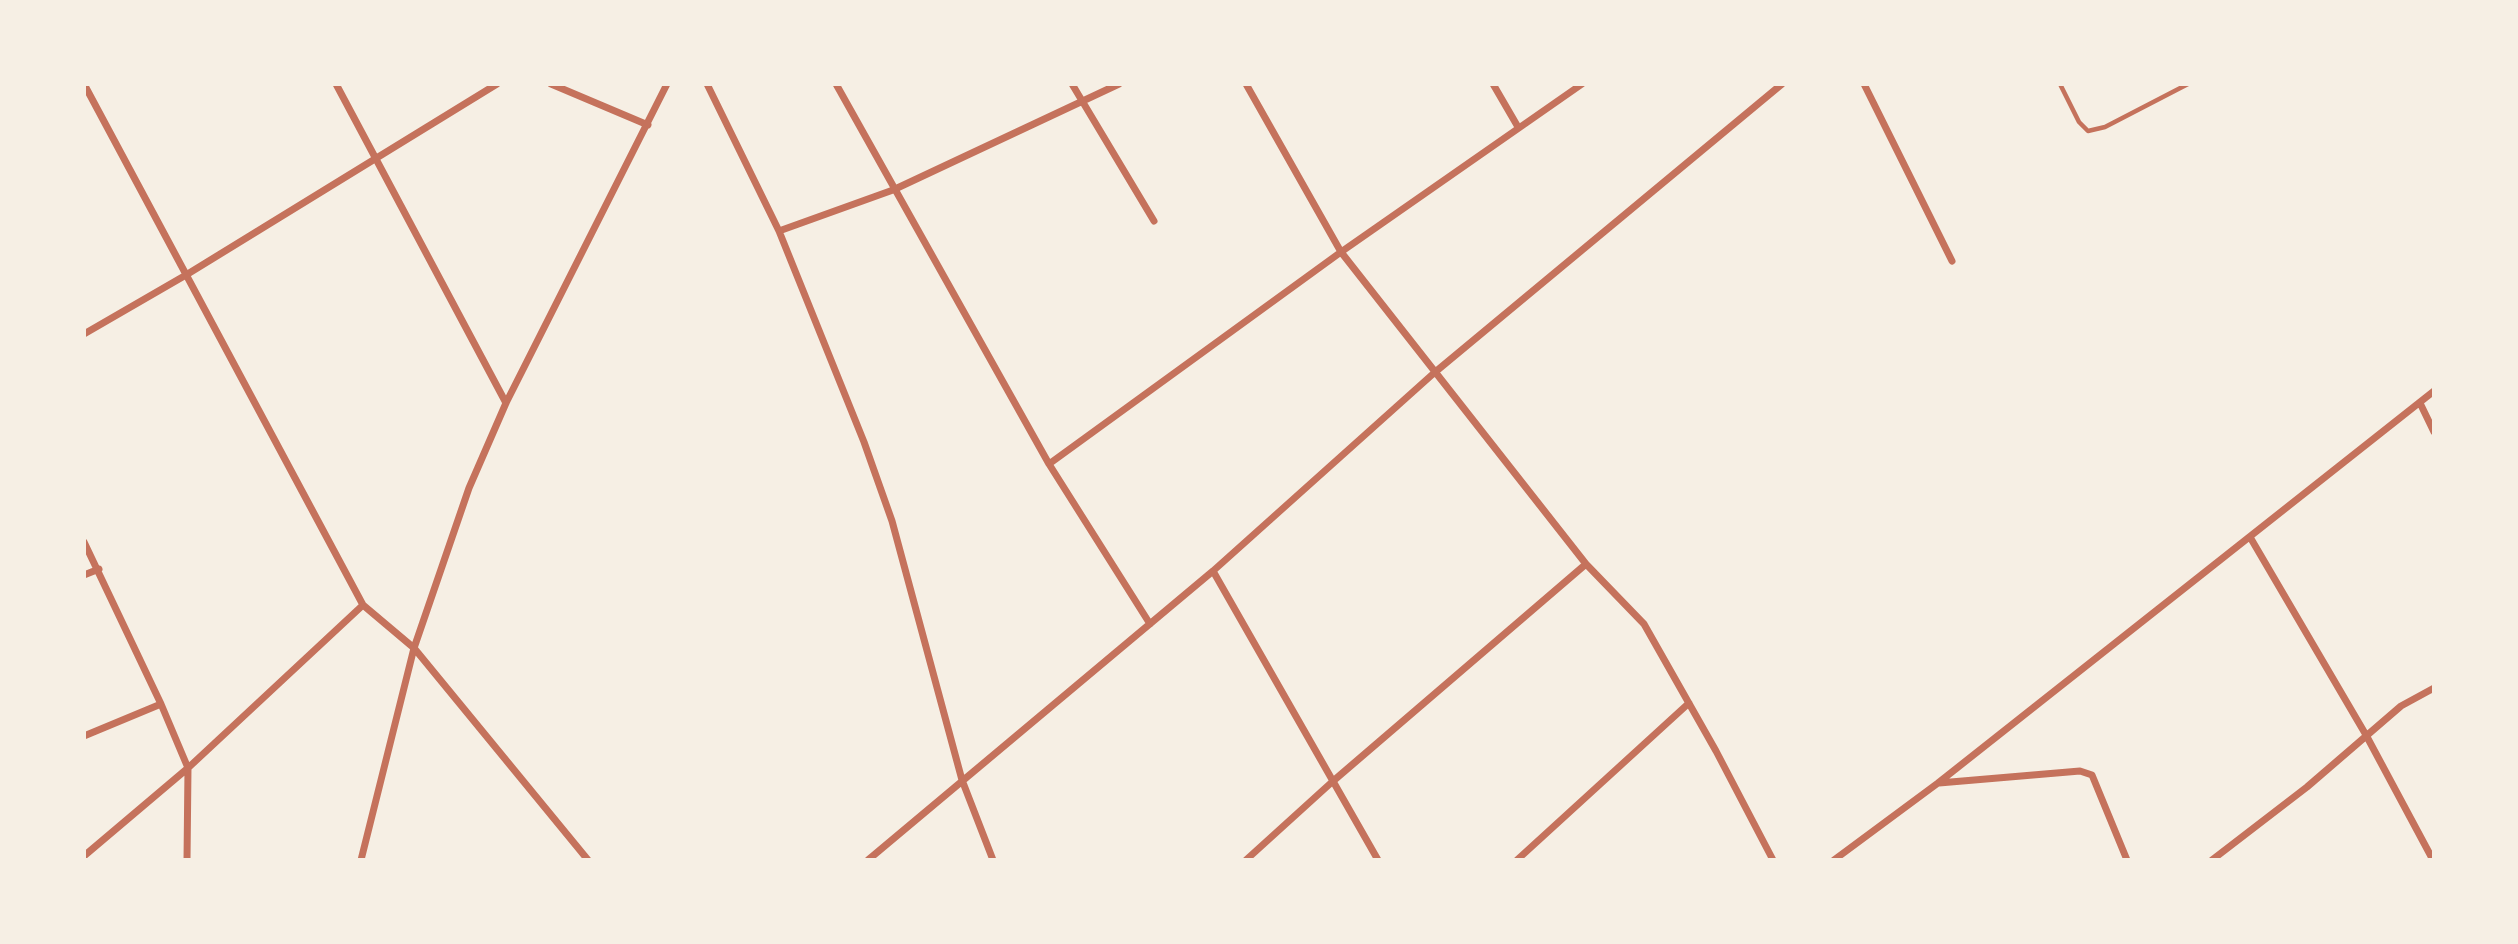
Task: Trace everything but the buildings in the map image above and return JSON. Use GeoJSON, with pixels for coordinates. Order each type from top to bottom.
{"type":"FeatureCollection","features":[{"type":"Feature","properties":{"kind":"street"},"geometry":{"type":"LineString","coordinates":[[336,84],[506,403]]}},
{"type":"Feature","properties":{"kind":"street"},"geometry":{"type":"LineString","coordinates":[[84,334],[186,275],[497,84]]}},
{"type":"Feature","properties":{"kind":"street"},"geometry":{"type":"LineString","coordinates":[[551,84],[648,125]]}},
{"type":"Feature","properties":{"kind":"street"},"geometry":{"type":"LineString","coordinates":[[361,860],[414,648],[469,488],[506,403],[667,84]]}},
{"type":"Feature","properties":{"kind":"street"},"geometry":{"type":"LineString","coordinates":[[707,84],[779,231],[864,442],[892,521],[962,780],[993,860]]}},
{"type":"Feature","properties":{"kind":"street"},"geometry":{"type":"LineString","coordinates":[[836,84],[893,190],[1049,464],[1150,624]]}},
{"type":"Feature","properties":{"kind":"street"},"geometry":{"type":"LineString","coordinates":[[1072,84],[1154,221]]}},
{"type":"Feature","properties":{"kind":"street"},"geometry":{"type":"LineString","coordinates":[[779,231],[893,190],[1119,84]]}},
{"type":"Feature","properties":{"kind":"street"},"geometry":{"type":"LineString","coordinates":[[1247,84],[1341,252],[1586,564],[1644,624],[1773,860]]}},
{"type":"Feature","properties":{"kind":"street"},"geometry":{"type":"LineString","coordinates":[[1493,84],[1518,127]]}},
{"type":"Feature","properties":{"kind":"street"},"geometry":{"type":"LineString","coordinates":[[1049,464],[1341,252],[1581,84]]}},
{"type":"Feature","properties":{"kind":"street"},"geometry":{"type":"LineString","coordinates":[[868,860],[1213,571],[1434,373],[1782,84]]}},
{"type":"Feature","properties":{"kind":"street"},"geometry":{"type":"LineString","coordinates":[[1864,84],[1952,261]]}},
{"type":"Feature","properties":{"kind":"street"},"geometry":{"type":"LineString","coordinates":[[84,85],[363,605],[414,648],[588,860]]}},
{"type":"Feature","properties":{"kind":"street"},"geometry":{"type":"LineString","coordinates":[[1834,860],[1938,783],[2434,391]]}},
{"type":"Feature","properties":{"kind":"street"},"geometry":{"type":"LineString","coordinates":[[2420,403],[2434,432]]}},
{"type":"Feature","properties":{"kind":"street"},"geometry":{"type":"LineString","coordinates":[[2250,537],[2366,735],[2433,860]]}},
{"type":"Feature","properties":{"kind":"street"},"geometry":{"type":"LineString","coordinates":[[84,542],[99,569],[188,768],[187,860]]}},
{"type":"Feature","properties":{"kind":"street"},"geometry":{"type":"LineString","coordinates":[[1246,860],[1332,782],[1586,564]]}},
{"type":"Feature","properties":{"kind":"street"},"geometry":{"type":"LineString","coordinates":[[84,575],[99,569]]}},
{"type":"Feature","properties":{"kind":"street"},"geometry":{"type":"LineString","coordinates":[[1213,571],[1378,860]]}},
{"type":"Feature","properties":{"kind":"street"},"geometry":{"type":"LineString","coordinates":[[84,856],[188,768],[363,605]]}},
{"type":"Feature","properties":{"kind":"street"},"geometry":{"type":"LineString","coordinates":[[2212,860],[2307,787],[2402,706],[2434,688]]}},
{"type":"Feature","properties":{"kind":"street"},"geometry":{"type":"LineString","coordinates":[[1517,860],[1689,703]]}},
{"type":"Feature","properties":{"kind":"street"},"geometry":{"type":"LineString","coordinates":[[84,736],[161,704]]}},
{"type":"Feature","properties":{"kind":"street"},"geometry":{"type":"LineString","coordinates":[[1938,783],[2080,771],[2092,775],[2127,860]]}},
{"type":"Feature","properties":{"kind":"lane"},"geometry":{"type":"LineString","coordinates":[[2060,84],[2079,122],[2088,131],[2105,127],[2188,84]]}}]}
